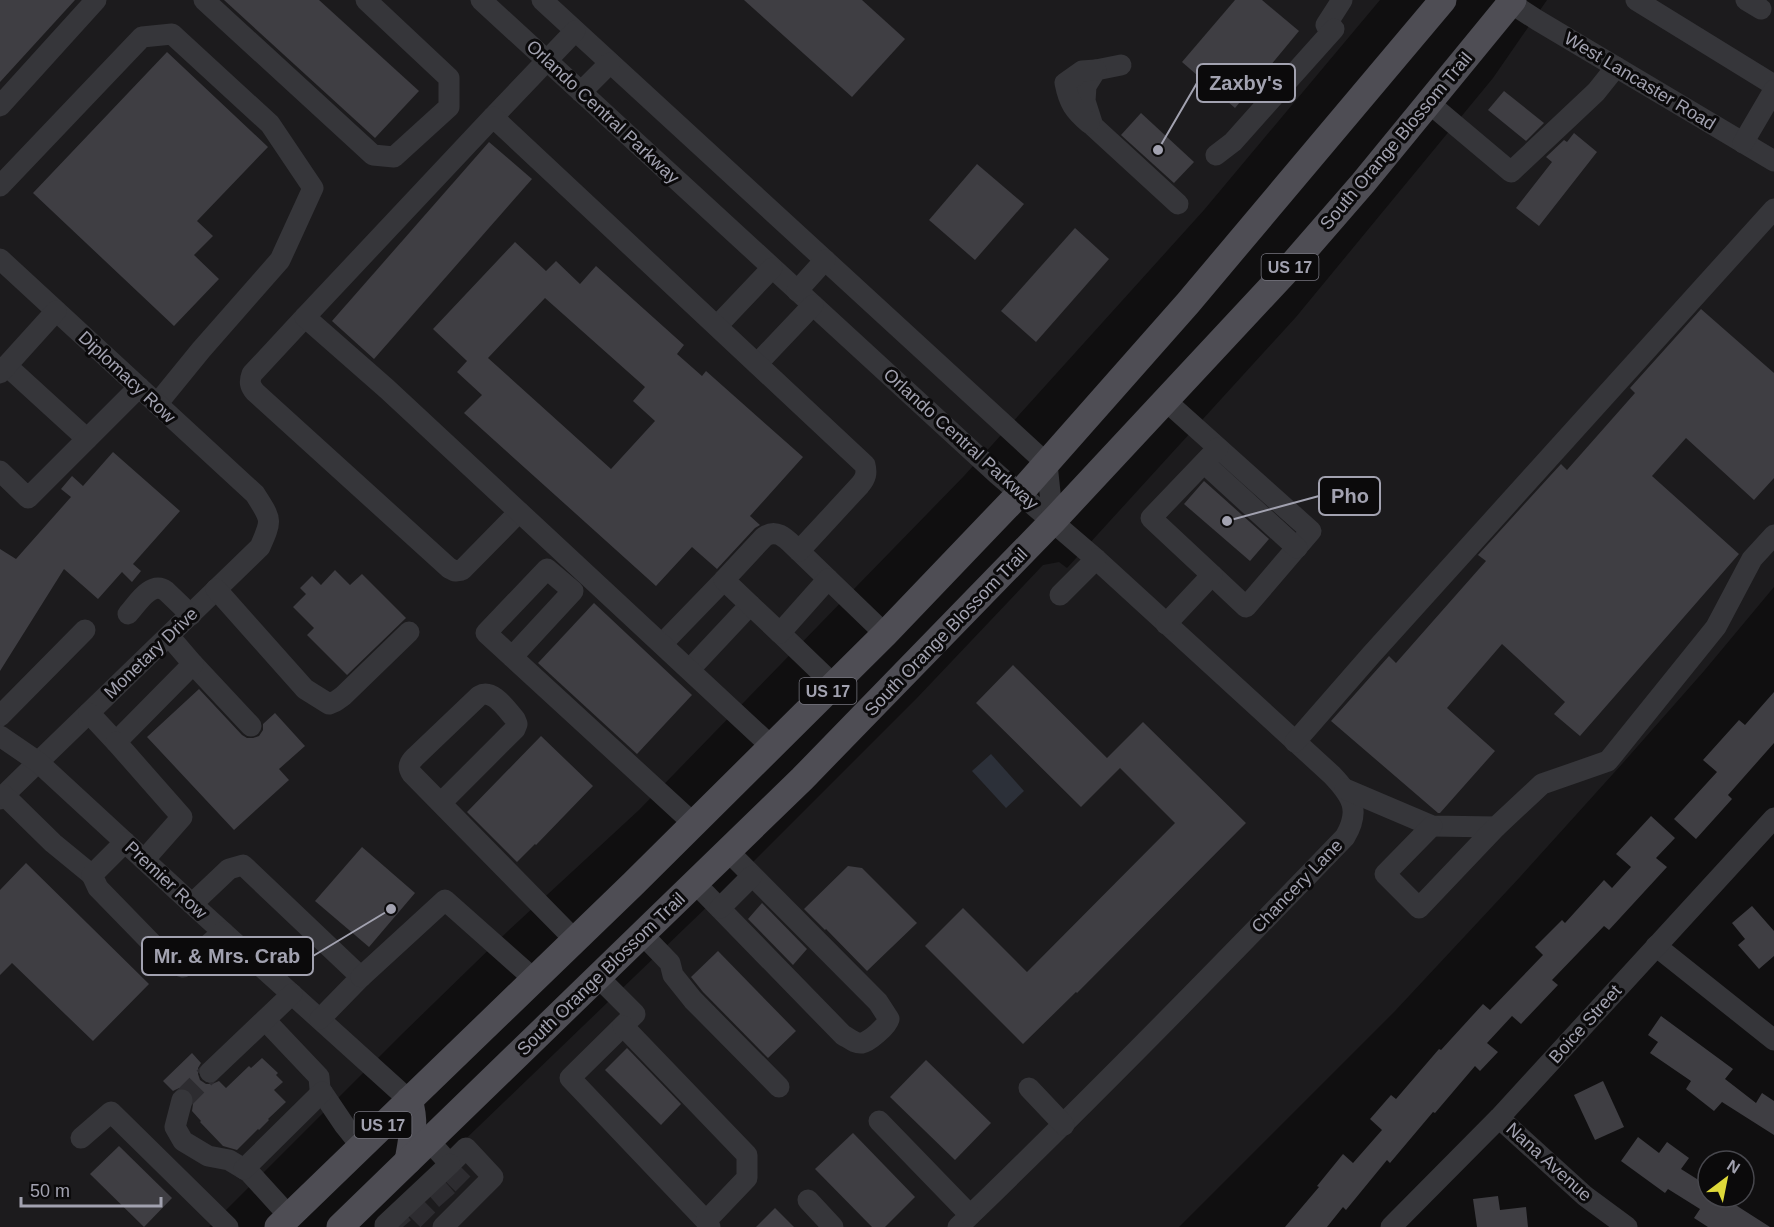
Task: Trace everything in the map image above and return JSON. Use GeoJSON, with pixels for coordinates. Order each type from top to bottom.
{"type":"FeatureCollection","features":[{"type":"Feature","properties":{"kind":"main road","name":"US 17"},"geometry":{"type":"LineString","coordinates":[[283,1222],[772,747],[885,634],[1020,493],[1202,287],[1443,0]]}},
{"type":"Feature","properties":{"kind":"main road","name":"South Orange Blossom Trail"},"geometry":{"type":"LineString","coordinates":[[340,1227],[802,779],[1053,521],[1290,267],[1429,104],[1510,1]]}},
{"type":"Feature","properties":{"kind":"main road"},"geometry":{"type":"LineString","coordinates":[[484,1088],[476,1069],[475,1047],[489,1023]]}},
{"type":"Feature","properties":{"kind":"main road"},"geometry":{"type":"LineString","coordinates":[[408,1161],[413,1131],[413,1114],[409,1100]]}},
{"type":"Feature","properties":{"kind":"street"},"geometry":{"type":"LineString","coordinates":[[0,106],[96,0]]}},
{"type":"Feature","properties":{"kind":"street"},"geometry":{"type":"LineString","coordinates":[[204,0],[373,155],[394,157],[449,107],[449,78],[366,0]]}},
{"type":"Feature","properties":{"kind":"street","name":"Orlando Central Parkway"},"geometry":{"type":"LineString","coordinates":[[481,0],[772,268],[1053,521]]}},
{"type":"Feature","properties":{"kind":"street"},"geometry":{"type":"LineString","coordinates":[[542,0],[1047,464]]}},
{"type":"Feature","properties":{"kind":"street"},"geometry":{"type":"LineString","coordinates":[[1216,155],[1233,142],[1330,27],[1342,0]]}},
{"type":"Feature","properties":{"kind":"street"},"geometry":{"type":"LineString","coordinates":[[1636,0],[1774,85]]}},
{"type":"Feature","properties":{"kind":"street","name":"West Lancaster Road"},"geometry":{"type":"LineString","coordinates":[[1510,1],[1774,161]]}},
{"type":"Feature","properties":{"kind":"street"},"geometry":{"type":"LineString","coordinates":[[519,512],[462,570],[455,571],[255,392],[250,386],[250,380],[252,374],[305,317],[575,31]]}},
{"type":"Feature","properties":{"kind":"street"},"geometry":{"type":"LineString","coordinates":[[0,186],[142,37],[172,34],[270,124],[313,188],[280,260],[157,404]]}},
{"type":"Feature","properties":{"kind":"street"},"geometry":{"type":"LineString","coordinates":[[581,92],[610,63]]}},
{"type":"Feature","properties":{"kind":"street"},"geometry":{"type":"LineString","coordinates":[[1121,65],[1096,70],[1086,86],[1085,101],[1093,126],[1178,204]]}},
{"type":"Feature","properties":{"kind":"street"},"geometry":{"type":"LineString","coordinates":[[1429,104],[1511,172],[1596,92],[1616,67]]}},
{"type":"Feature","properties":{"kind":"street"},"geometry":{"type":"LineString","coordinates":[[1743,143],[1774,90]]}},
{"type":"Feature","properties":{"kind":"street"},"geometry":{"type":"LineString","coordinates":[[493,117],[865,465],[867,472],[861,485],[799,551]]}},
{"type":"Feature","properties":{"kind":"street"},"geometry":{"type":"LineString","coordinates":[[1295,742],[1371,655],[1770,221]]}},
{"type":"Feature","properties":{"kind":"street","name":"Diplomacy Row"},"geometry":{"type":"LineString","coordinates":[[0,259],[255,494]]}},
{"type":"Feature","properties":{"kind":"street"},"geometry":{"type":"LineString","coordinates":[[757,364],[805,298],[825,260]]}},
{"type":"Feature","properties":{"kind":"street"},"geometry":{"type":"LineString","coordinates":[[717,326],[772,268]]}},
{"type":"Feature","properties":{"kind":"street"},"geometry":{"type":"LineString","coordinates":[[56,311],[3,369],[87,439]]}},
{"type":"Feature","properties":{"kind":"street"},"geometry":{"type":"LineString","coordinates":[[305,317],[387,389],[772,747]]}},
{"type":"Feature","properties":{"kind":"street"},"geometry":{"type":"LineString","coordinates":[[0,471],[28,498],[139,387]]}},
{"type":"Feature","properties":{"kind":"street"},"geometry":{"type":"LineString","coordinates":[[1166,401],[1211,455],[1297,548]]}},
{"type":"Feature","properties":{"kind":"street"},"geometry":{"type":"LineString","coordinates":[[1211,455],[1311,531],[1246,607],[1151,518],[1211,455]]}},
{"type":"Feature","properties":{"kind":"street","name":"Orlando Central Parkway"},"geometry":{"type":"LineString","coordinates":[[1047,464],[1053,521]]}},
{"type":"Feature","properties":{"kind":"street","name":"Monetary Drive"},"geometry":{"type":"LineString","coordinates":[[2,797],[260,547],[269,526],[268,516],[255,494]]}},
{"type":"Feature","properties":{"kind":"street"},"geometry":{"type":"LineString","coordinates":[[1053,521],[1346,789],[1432,826],[1496,827]]}},
{"type":"Feature","properties":{"kind":"street"},"geometry":{"type":"LineString","coordinates":[[662,644],[770,533],[781,536],[799,551],[885,634]]}},
{"type":"Feature","properties":{"kind":"street"},"geometry":{"type":"LineString","coordinates":[[1432,826],[1385,874],[1419,908],[1496,827],[1542,784],[1608,761],[1716,627],[1752,559],[1774,535]]}},
{"type":"Feature","properties":{"kind":"street"},"geometry":{"type":"LineString","coordinates":[[1060,595],[1095,559]]}},
{"type":"Feature","properties":{"kind":"street"},"geometry":{"type":"LineString","coordinates":[[1166,624],[1212,575]]}},
{"type":"Feature","properties":{"kind":"street"},"geometry":{"type":"LineString","coordinates":[[780,633],[828,579]]}},
{"type":"Feature","properties":{"kind":"street"},"geometry":{"type":"LineString","coordinates":[[724,580],[834,685]]}},
{"type":"Feature","properties":{"kind":"street"},"geometry":{"type":"LineString","coordinates":[[128,614],[149,591],[161,588],[191,615]]}},
{"type":"Feature","properties":{"kind":"street"},"geometry":{"type":"LineString","coordinates":[[216,589],[305,689],[329,704],[343,696],[409,632]]}},
{"type":"Feature","properties":{"kind":"street"},"geometry":{"type":"LineString","coordinates":[[690,669],[750,605]]}},
{"type":"Feature","properties":{"kind":"street"},"geometry":{"type":"LineString","coordinates":[[0,717],[85,630]]}},
{"type":"Feature","properties":{"kind":"street"},"geometry":{"type":"LineString","coordinates":[[169,636],[251,726]]}},
{"type":"Feature","properties":{"kind":"street"},"geometry":{"type":"LineString","coordinates":[[512,657],[694,824]]}},
{"type":"Feature","properties":{"kind":"street"},"geometry":{"type":"LineString","coordinates":[[116,742],[193,664]]}},
{"type":"Feature","properties":{"kind":"street"},"geometry":{"type":"LineString","coordinates":[[441,803],[515,729],[517,724],[515,719],[494,696],[488,693],[479,696],[410,763],[409,769],[412,774],[575,940]]}},
{"type":"Feature","properties":{"kind":"street"},"geometry":{"type":"LineString","coordinates":[[89,713],[182,817],[144,860]]}},
{"type":"Feature","properties":{"kind":"street","name":"Premier Row"},"geometry":{"type":"LineString","coordinates":[[0,736],[38,762],[409,1100]]}},
{"type":"Feature","properties":{"kind":"street","name":"Chancery Lane"},"geometry":{"type":"LineString","coordinates":[[964,1221],[1064,1125],[1345,837],[1352,826],[1354,816],[1352,802],[1346,789]]}},
{"type":"Feature","properties":{"kind":"street"},"geometry":{"type":"LineString","coordinates":[[2,797],[92,875],[98,888],[171,963],[183,967],[223,932]]}},
{"type":"Feature","properties":{"kind":"street","name":"Boice Street"},"geometry":{"type":"LineString","coordinates":[[1391,1227],[1499,1118],[1774,818]]}},
{"type":"Feature","properties":{"kind":"street"},"geometry":{"type":"LineString","coordinates":[[92,875],[125,842]]}},
{"type":"Feature","properties":{"kind":"street"},"geometry":{"type":"LineString","coordinates":[[695,883],[843,1035],[853,1041],[867,1042],[887,1024],[889,1019],[878,1002],[728,851]]}},
{"type":"Feature","properties":{"kind":"street"},"geometry":{"type":"LineString","coordinates":[[192,904],[229,869],[243,865],[361,977]]}},
{"type":"Feature","properties":{"kind":"street"},"geometry":{"type":"LineString","coordinates":[[720,908],[752,876]]}},
{"type":"Feature","properties":{"kind":"street"},"geometry":{"type":"LineString","coordinates":[[320,1019],[361,977],[445,900],[534,979]]}},
{"type":"Feature","properties":{"kind":"street"},"geometry":{"type":"LineString","coordinates":[[642,934],[670,963],[673,975],[693,1000],[779,1088]]}},
{"type":"Feature","properties":{"kind":"street"},"geometry":{"type":"LineString","coordinates":[[1656,946],[1774,1040]]}},
{"type":"Feature","properties":{"kind":"street"},"geometry":{"type":"LineString","coordinates":[[598,977],[635,1014],[570,1078],[708,1224],[747,1178],[747,1155],[623,1026]]}},
{"type":"Feature","properties":{"kind":"street"},"geometry":{"type":"LineString","coordinates":[[210,1072],[292,994]]}},
{"type":"Feature","properties":{"kind":"street"},"geometry":{"type":"LineString","coordinates":[[265,1020],[320,1077],[320,1089],[361,1146]]}},
{"type":"Feature","properties":{"kind":"street"},"geometry":{"type":"LineString","coordinates":[[1029,1088],[1064,1125]]}},
{"type":"Feature","properties":{"kind":"street"},"geometry":{"type":"LineString","coordinates":[[244,1169],[322,1092]]}},
{"type":"Feature","properties":{"kind":"street"},"geometry":{"type":"LineString","coordinates":[[182,1100],[175,1127],[183,1141],[208,1156],[229,1160],[249,1172],[283,1222]]}},
{"type":"Feature","properties":{"kind":"street"},"geometry":{"type":"LineString","coordinates":[[81,1138],[111,1112],[228,1227]]}},
{"type":"Feature","properties":{"kind":"street","name":"Nana Avenue"},"geometry":{"type":"LineString","coordinates":[[1499,1118],[1585,1196],[1627,1227]]}},
{"type":"Feature","properties":{"kind":"street"},"geometry":{"type":"LineString","coordinates":[[879,1121],[964,1221]]}},
{"type":"Feature","properties":{"kind":"street"},"geometry":{"type":"LineString","coordinates":[[429,1141],[457,1176]]}},
{"type":"Feature","properties":{"kind":"street"},"geometry":{"type":"LineString","coordinates":[[443,1227],[443,1195],[457,1176]]}},
{"type":"Feature","properties":{"kind":"street"},"geometry":{"type":"LineString","coordinates":[[364,1204],[389,1222],[412,1203],[443,1195],[457,1176]]}},
{"type":"Feature","properties":{"kind":"street"},"geometry":{"type":"LineString","coordinates":[[808,1200],[833,1227]]}},
{"type":"Feature","properties":{"kind":"shaded area"},"geometry":{"type":"Polygon","coordinates":[[[0,0],[1380,0],[1204,210],[964,476],[639,810],[508,931],[209,1227],[0,1227],[0,0]]]}},
{"type":"Feature","properties":{"kind":"shaded area"},"geometry":{"type":"Polygon","coordinates":[[[1547,0],[1774,0],[1774,587],[1622,764],[1395,1011],[1179,1227],[374,1227],[739,876],[916,699],[1043,565],[1059,562],[1067,568],[1296,317],[1493,78],[1547,0]]]}},
{"type":"Feature","properties":{"kind":"shaded area"},"geometry":{"type":"Polygon","coordinates":[[[991,754],[1024,791],[1006,808],[972,771],[991,754]]]}},
{"type":"Feature","properties":{"kind":"building"},"geometry":{"type":"Polygon","coordinates":[[[0,0],[75,0],[0,82],[0,0]]]}},
{"type":"Feature","properties":{"kind":"building"},"geometry":{"type":"Polygon","coordinates":[[[224,0],[319,0],[419,91],[375,138],[224,0]]]}},
{"type":"Feature","properties":{"kind":"building"},"geometry":{"type":"Polygon","coordinates":[[[744,0],[862,0],[905,39],[852,97],[744,0]]]}},
{"type":"Feature","properties":{"kind":"building"},"geometry":{"type":"Polygon","coordinates":[[[1235,0],[1262,0],[1299,31],[1235,108],[1182,62],[1235,0]]]}},
{"type":"Feature","properties":{"kind":"building"},"geometry":{"type":"Polygon","coordinates":[[[167,52],[268,147],[197,221],[213,236],[194,255],[219,279],[174,326],[33,193],[167,52]]]}},
{"type":"Feature","properties":{"kind":"building"},"geometry":{"type":"Polygon","coordinates":[[[1504,91],[1544,123],[1526,141],[1488,110],[1504,91]]]}},
{"type":"Feature","properties":{"kind":"building"},"geometry":{"type":"Polygon","coordinates":[[[1141,113],[1194,162],[1174,183],[1121,135],[1141,113]]]}},
{"type":"Feature","properties":{"kind":"building"},"geometry":{"type":"Polygon","coordinates":[[[1574,133],[1597,152],[1539,226],[1516,208],[1552,162],[1546,157],[1564,140],[1567,142],[1574,133]]]}},
{"type":"Feature","properties":{"kind":"building"},"geometry":{"type":"Polygon","coordinates":[[[489,142],[532,179],[374,359],[332,321],[489,142]]]}},
{"type":"Feature","properties":{"kind":"building"},"geometry":{"type":"Polygon","coordinates":[[[977,164],[1024,204],[975,260],[929,220],[977,164]]]}},
{"type":"Feature","properties":{"kind":"building"},"geometry":{"type":"Polygon","coordinates":[[[1075,228],[1109,259],[1036,342],[1001,311],[1075,228]]]}},
{"type":"Feature","properties":{"kind":"building"},"geometry":{"type":"Polygon","coordinates":[[[515,242],[546,271],[556,261],[580,284],[596,266],[684,345],[677,354],[702,376],[706,371],[803,457],[750,516],[760,525],[717,569],[692,547],[656,586],[464,413],[482,395],[457,372],[467,361],[433,329],[515,242]],[[545,298],[488,358],[611,469],[655,421],[633,401],[645,387],[545,298]]]}},
{"type":"Feature","properties":{"kind":"building"},"geometry":{"type":"Polygon","coordinates":[[[1701,309],[1774,373],[1774,478],[1754,500],[1686,438],[1652,476],[1739,554],[1580,736],[1554,714],[1565,702],[1502,644],[1447,708],[1495,751],[1438,813],[1331,721],[1389,656],[1396,663],[1486,561],[1478,555],[1561,464],[1567,470],[1635,393],[1630,388],[1701,309]]]}},
{"type":"Feature","properties":{"kind":"building"},"geometry":{"type":"Polygon","coordinates":[[[113,452],[180,511],[133,564],[141,571],[132,582],[122,572],[98,599],[64,569],[0,671],[0,549],[16,559],[71,497],[61,489],[72,476],[83,486],[113,452]]]}},
{"type":"Feature","properties":{"kind":"building"},"geometry":{"type":"Polygon","coordinates":[[[1204,481],[1269,539],[1250,561],[1184,504],[1204,481]]]}},
{"type":"Feature","properties":{"kind":"building"},"geometry":{"type":"Polygon","coordinates":[[[335,570],[350,585],[362,574],[406,618],[347,675],[307,635],[314,628],[293,607],[306,594],[300,588],[312,576],[321,585],[335,570]]]}},
{"type":"Feature","properties":{"kind":"building"},"geometry":{"type":"Polygon","coordinates":[[[594,603],[692,695],[637,754],[538,663],[594,603]]]}},
{"type":"Feature","properties":{"kind":"building"},"geometry":{"type":"Polygon","coordinates":[[[1013,665],[1107,758],[1143,722],[1246,823],[1023,1044],[925,946],[963,908],[1027,972],[1175,823],[1120,768],[1081,807],[976,703],[1013,665]]]}},
{"type":"Feature","properties":{"kind":"building"},"geometry":{"type":"Polygon","coordinates":[[[199,689],[247,738],[259,736],[263,730],[263,724],[275,713],[305,746],[279,769],[289,780],[234,830],[147,737],[199,689]]]}},
{"type":"Feature","properties":{"kind":"building"},"geometry":{"type":"Polygon","coordinates":[[[1774,692],[1774,743],[1728,795],[1732,799],[1696,839],[1674,819],[1717,772],[1703,760],[1739,720],[1745,725],[1774,692]]]}},
{"type":"Feature","properties":{"kind":"building"},"geometry":{"type":"Polygon","coordinates":[[[541,736],[593,786],[517,862],[467,812],[541,736]]]}},
{"type":"Feature","properties":{"kind":"building"},"geometry":{"type":"Polygon","coordinates":[[[1651,816],[1675,838],[1656,858],[1667,867],[1609,930],[1604,926],[1552,980],[1558,985],[1521,1024],[1512,1016],[1487,1043],[1498,1052],[1480,1071],[1475,1066],[1390,1163],[1387,1160],[1346,1210],[1343,1207],[1327,1227],[1285,1227],[1343,1154],[1353,1163],[1382,1130],[1370,1119],[1391,1095],[1396,1099],[1439,1049],[1441,1050],[1483,1004],[1490,1010],[1543,955],[1535,947],[1562,920],[1565,923],[1604,880],[1612,888],[1631,867],[1616,854],[1651,816]]]}},
{"type":"Feature","properties":{"kind":"building"},"geometry":{"type":"Polygon","coordinates":[[[362,847],[415,893],[369,947],[315,901],[362,847]]]}},
{"type":"Feature","properties":{"kind":"building"},"geometry":{"type":"Polygon","coordinates":[[[26,863],[149,984],[93,1041],[12,963],[0,975],[0,890],[26,863]]]}},
{"type":"Feature","properties":{"kind":"building"},"geometry":{"type":"Polygon","coordinates":[[[848,866],[862,868],[917,923],[867,971],[804,909],[848,866]]]}},
{"type":"Feature","properties":{"kind":"building"},"geometry":{"type":"Polygon","coordinates":[[[762,903],[807,949],[793,965],[748,919],[762,903]]]}},
{"type":"Feature","properties":{"kind":"building"},"geometry":{"type":"Polygon","coordinates":[[[1752,906],[1774,931],[1774,956],[1759,969],[1738,945],[1745,939],[1732,923],[1752,906]]]}},
{"type":"Feature","properties":{"kind":"building"},"geometry":{"type":"Polygon","coordinates":[[[718,951],[796,1031],[768,1058],[691,977],[718,951]]]}},
{"type":"Feature","properties":{"kind":"building"},"geometry":{"type":"Polygon","coordinates":[[[1661,1016],[1733,1069],[1725,1079],[1756,1103],[1762,1093],[1774,1101],[1774,1135],[1722,1102],[1714,1111],[1686,1089],[1691,1081],[1650,1053],[1658,1042],[1648,1035],[1661,1016]]]}},
{"type":"Feature","properties":{"kind":"building"},"geometry":{"type":"Polygon","coordinates":[[[627,1048],[681,1104],[661,1125],[605,1070],[627,1048]]]}},
{"type":"Feature","properties":{"kind":"building"},"geometry":{"type":"Polygon","coordinates":[[[192,1053],[201,1063],[198,1074],[200,1080],[206,1084],[219,1081],[226,1088],[249,1066],[251,1068],[262,1058],[278,1073],[276,1075],[283,1082],[274,1090],[286,1102],[237,1150],[223,1146],[200,1122],[192,1111],[194,1097],[190,1091],[186,1088],[179,1088],[173,1091],[163,1081],[192,1053]]]}},
{"type":"Feature","properties":{"kind":"building"},"geometry":{"type":"Polygon","coordinates":[[[926,1060],[991,1123],[955,1160],[890,1097],[926,1060]]]}},
{"type":"Feature","properties":{"kind":"building"},"geometry":{"type":"Polygon","coordinates":[[[1603,1081],[1624,1127],[1595,1140],[1574,1095],[1603,1081]]]}},
{"type":"Feature","properties":{"kind":"building"},"geometry":{"type":"Polygon","coordinates":[[[853,1133],[915,1197],[885,1227],[872,1227],[815,1169],[853,1133]]]}},
{"type":"Feature","properties":{"kind":"building"},"geometry":{"type":"Polygon","coordinates":[[[1638,1137],[1659,1153],[1667,1142],[1689,1158],[1681,1169],[1696,1178],[1696,1206],[1668,1189],[1665,1193],[1621,1161],[1638,1137]]]}},
{"type":"Feature","properties":{"kind":"building"},"geometry":{"type":"Polygon","coordinates":[[[119,1146],[172,1198],[144,1227],[90,1174],[119,1146]]]}},
{"type":"Feature","properties":{"kind":"building"},"geometry":{"type":"Polygon","coordinates":[[[1498,1196],[1500,1210],[1526,1207],[1528,1227],[1477,1227],[1473,1199],[1498,1196]]]}},
{"type":"Feature","properties":{"kind":"building"},"geometry":{"type":"Polygon","coordinates":[[[775,1208],[794,1227],[756,1227],[775,1208]]]}},
{"type":"Feature","properties":{"kind":"building"},"geometry":{"type":"Polygon","coordinates":[[[1700,1209],[1742,1209],[1770,1227],[1708,1227],[1694,1218],[1700,1209]]]}},
{"type":"Feature","properties":{"kind":"tunnel"},"geometry":{"type":"LineString","coordinates":[[182,1100],[210,1072]]}},
{"type":"Feature","properties":{"kind":"tunnel"},"geometry":{"type":"LineString","coordinates":[[449,1170],[463,1184]]}},
{"type":"Feature","properties":{"kind":"tunnel"},"geometry":{"type":"LineString","coordinates":[[434,1185],[447,1200]]}},
{"type":"Feature","properties":{"kind":"tunnel"},"geometry":{"type":"LineString","coordinates":[[413,1205],[435,1227]]}},
{"type":"Feature","properties":{"kind":"tunnel"},"geometry":{"type":"LineString","coordinates":[[397,1220],[403,1227]]}},
{"type":"Feature","properties":{"kind":"place","name":"Zaxby's"},"geometry":{"type":"Point","coordinates":[1158,150]}},
{"type":"Feature","properties":{"kind":"place","name":"Pho"},"geometry":{"type":"Point","coordinates":[1227,521]}},
{"type":"Feature","properties":{"kind":"place","name":"Mr. & Mrs. Crab"},"geometry":{"type":"Point","coordinates":[391,909]}}]}
